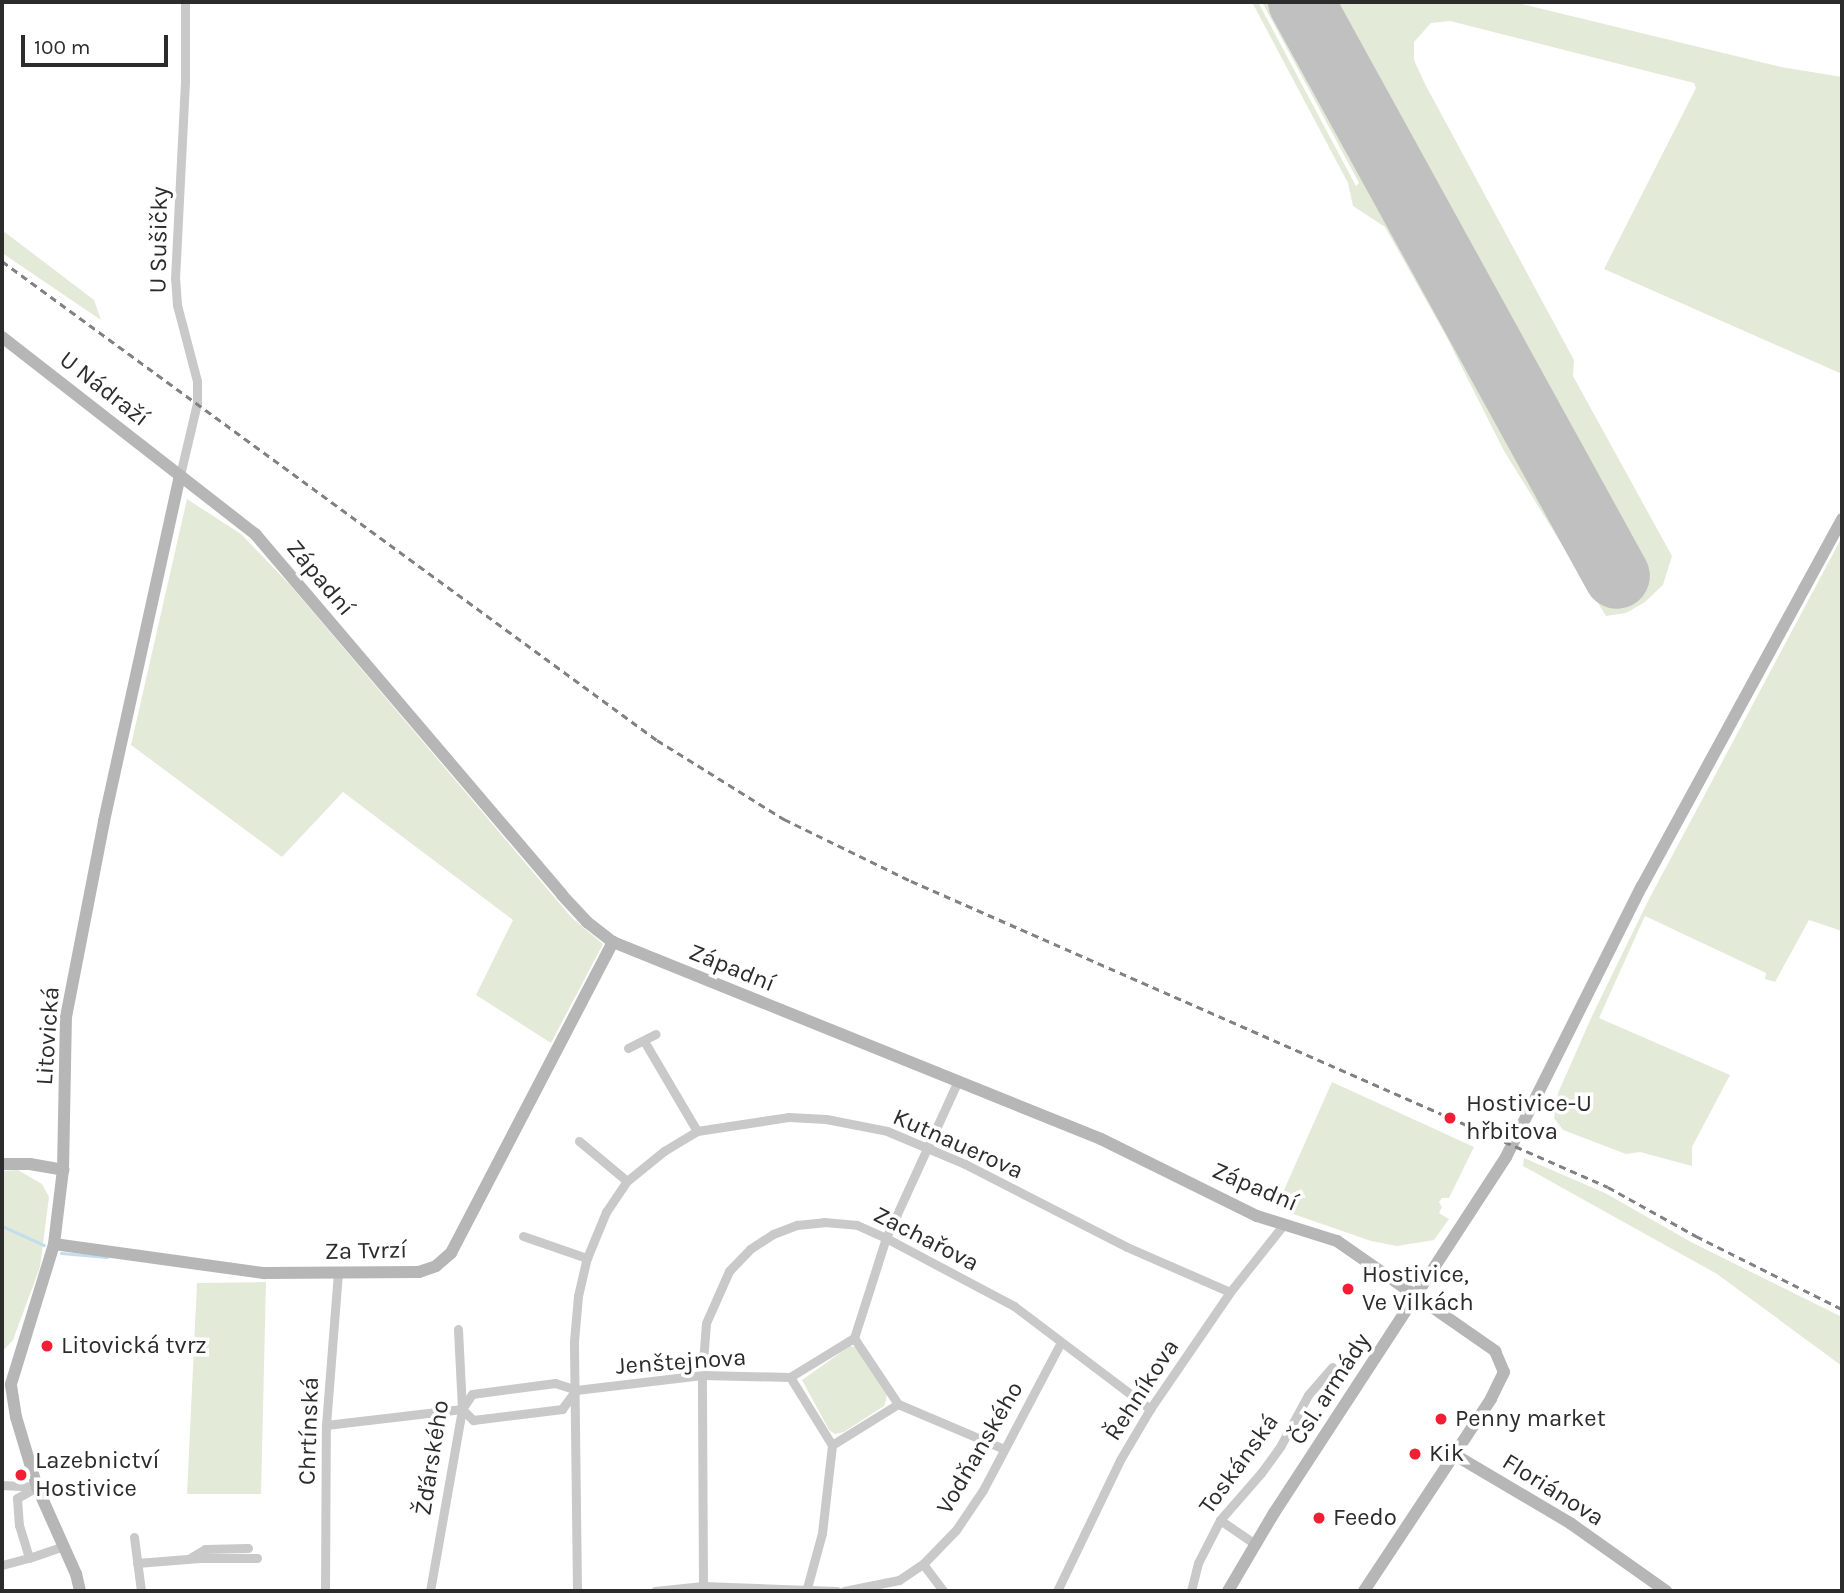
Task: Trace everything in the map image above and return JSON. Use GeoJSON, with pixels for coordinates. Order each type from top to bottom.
{"type":"FeatureCollection","features":[{"type":"Feature","properties":{"kind":"street","name":"U Sušičky"},"geometry":{"type":"LineString","coordinates":[[180,475],[197,403],[197,381],[177,305],[175,279],[185,2]]}},
{"type":"Feature","properties":{"kind":"street","name":"U Nádraží"},"geometry":{"type":"LineString","coordinates":[[2,337],[180,475]]}},
{"type":"Feature","properties":{"kind":"street","name":"Západní"},"geometry":{"type":"LineString","coordinates":[[180,475],[256,535],[562,895],[587,922],[613,942],[1101,1139],[1257,1216],[1336,1241],[1415,1296]]}},
{"type":"Feature","properties":{"kind":"street","name":"Litovická"},"geometry":{"type":"LineString","coordinates":[[80,1591],[76,1574],[37,1487],[16,1417],[11,1384],[54,1244],[63,1170],[66,1017],[104,821],[180,475]]}},
{"type":"Feature","properties":{"kind":"street","name":"Čsl. armády"},"geometry":{"type":"LineString","coordinates":[[1227,1591],[1506,1157],[1627,916],[1842,519]]}},
{"type":"Feature","properties":{"kind":"street","name":"Za Tvrzí"},"geometry":{"type":"LineString","coordinates":[[54,1244],[264,1273],[419,1272],[436,1266],[451,1253],[613,942]]}},
{"type":"Feature","properties":{"kind":"street"},"geometry":{"type":"LineString","coordinates":[[628,1048],[656,1034]]}},
{"type":"Feature","properties":{"kind":"street"},"geometry":{"type":"LineString","coordinates":[[644,1041],[697,1131]]}},
{"type":"Feature","properties":{"kind":"street"},"geometry":{"type":"LineString","coordinates":[[807,1588],[822,1533],[832,1445],[790,1377],[854,1338],[886,1238],[930,1149],[958,1082]]}},
{"type":"Feature","properties":{"kind":"street","name":"Kutnauerova"},"geometry":{"type":"LineString","coordinates":[[577,1591],[578,1296],[587,1258],[606,1212],[627,1181],[664,1151],[697,1131],[766,1118],[826,1119],[887,1131],[930,1149],[1127,1247],[1230,1292]]}},
{"type":"Feature","properties":{"kind":"street"},"geometry":{"type":"LineString","coordinates":[[579,1141],[627,1181]]}},
{"type":"Feature","properties":{"kind":"street"},"geometry":{"type":"LineString","coordinates":[[2,1164],[30,1164],[63,1170]]}},
{"type":"Feature","properties":{"kind":"street","name":"Zachařova"},"geometry":{"type":"LineString","coordinates":[[703,1586],[702,1375],[706,1323],[729,1271],[750,1249],[773,1234],[797,1225],[824,1222],[857,1225],[886,1238],[1014,1306],[1150,1409]]}},
{"type":"Feature","properties":{"kind":"street","name":"Řehníkova"},"geometry":{"type":"LineString","coordinates":[[1057,1591],[1120,1460],[1150,1409],[1230,1292],[1284,1224]]}},
{"type":"Feature","properties":{"kind":"street"},"geometry":{"type":"LineString","coordinates":[[523,1236],[587,1258]]}},
{"type":"Feature","properties":{"kind":"street","name":"Chrtínská"},"geometry":{"type":"LineString","coordinates":[[325,1591],[326,1425],[338,1273]]}},
{"type":"Feature","properties":{"kind":"street"},"geometry":{"type":"LineString","coordinates":[[1364,1591],[1491,1399],[1504,1372],[1495,1351],[1415,1296]]}},
{"type":"Feature","properties":{"kind":"street","name":"Žďárského"},"geometry":{"type":"LineString","coordinates":[[430,1591],[462,1409],[458,1329]]}},
{"type":"Feature","properties":{"kind":"street"},"geometry":{"type":"LineString","coordinates":[[854,1338],[898,1404],[1004,1449]]}},
{"type":"Feature","properties":{"kind":"street","name":"Vodňanského"},"geometry":{"type":"LineString","coordinates":[[844,1591],[899,1580],[923,1564],[956,1530],[984,1490],[1061,1342]]}},
{"type":"Feature","properties":{"kind":"street","name":"Toskánská"},"geometry":{"type":"LineString","coordinates":[[1191,1591],[1199,1563],[1220,1520],[1261,1473],[1281,1445],[1308,1395],[1332,1367]]}},
{"type":"Feature","properties":{"kind":"street","name":"Jenštejnova"},"geometry":{"type":"LineString","coordinates":[[326,1425],[462,1409],[472,1394],[555,1383],[576,1390],[702,1375],[790,1377]]}},
{"type":"Feature","properties":{"kind":"street","name":"Jenštejnova"},"geometry":{"type":"LineString","coordinates":[[462,1409],[473,1420],[562,1409],[576,1390]]}},
{"type":"Feature","properties":{"kind":"street"},"geometry":{"type":"LineString","coordinates":[[832,1445],[898,1404]]}},
{"type":"Feature","properties":{"kind":"street","name":"Floriánova"},"geometry":{"type":"LineString","coordinates":[[1455,1455],[1570,1523],[1666,1591]]}},
{"type":"Feature","properties":{"kind":"street"},"geometry":{"type":"LineString","coordinates":[[2,1485],[37,1487]]}},
{"type":"Feature","properties":{"kind":"street"},"geometry":{"type":"LineString","coordinates":[[29,1558],[19,1525],[17,1499],[37,1487]]}},
{"type":"Feature","properties":{"kind":"street"},"geometry":{"type":"LineString","coordinates":[[1220,1520],[1255,1544]]}},
{"type":"Feature","properties":{"kind":"street"},"geometry":{"type":"LineString","coordinates":[[134,1537],[141,1591]]}},
{"type":"Feature","properties":{"kind":"street"},"geometry":{"type":"LineString","coordinates":[[2,1565],[63,1546]]}},
{"type":"Feature","properties":{"kind":"street"},"geometry":{"type":"LineString","coordinates":[[189,1559],[205,1549],[248,1548]]}},
{"type":"Feature","properties":{"kind":"street"},"geometry":{"type":"LineString","coordinates":[[137,1563],[257,1558]]}},
{"type":"Feature","properties":{"kind":"street"},"geometry":{"type":"LineString","coordinates":[[923,1564],[943,1591]]}},
{"type":"Feature","properties":{"kind":"street"},"geometry":{"type":"LineString","coordinates":[[655,1591],[703,1586],[837,1591]]}},
{"type":"Feature","properties":{"kind":"green space"},"geometry":{"type":"Polygon","coordinates":[[[1252,2],[1258,2],[1356,186],[1359,183],[1262,2],[1514,2],[1781,67],[1842,77],[1842,374],[1604,269],[1696,88],[1694,83],[1450,21],[1431,23],[1414,42],[1414,60],[1425,84],[1574,360],[1573,376],[1672,556],[1663,585],[1645,602],[1626,613],[1606,616],[1504,451],[1445,334],[1385,227],[1353,206],[1348,183],[1252,2]]]}},
{"type":"Feature","properties":{"kind":"green space"},"geometry":{"type":"Polygon","coordinates":[[[2,230],[94,300],[101,320],[2,253],[2,230]]]}},
{"type":"Feature","properties":{"kind":"green space"},"geometry":{"type":"Polygon","coordinates":[[[187,499],[241,534],[291,586],[572,918],[603,944],[551,1043],[476,995],[513,920],[343,792],[282,857],[131,745],[187,499]]]}},
{"type":"Feature","properties":{"kind":"green space"},"geometry":{"type":"Polygon","coordinates":[[[1842,537],[1842,931],[1809,920],[1775,982],[1765,979],[1766,973],[1645,916],[1599,1018],[1730,1075],[1692,1147],[1692,1166],[1640,1152],[1626,1154],[1563,1130],[1554,1118],[1558,1093],[1592,1016],[1648,901],[1842,537]]]}},
{"type":"Feature","properties":{"kind":"green space"},"geometry":{"type":"Polygon","coordinates":[[[1332,1082],[1474,1147],[1449,1198],[1442,1198],[1439,1202],[1442,1207],[1439,1213],[1449,1219],[1434,1240],[1397,1246],[1371,1241],[1276,1208],[1332,1082]]]}},
{"type":"Feature","properties":{"kind":"green space"},"geometry":{"type":"Polygon","coordinates":[[[1524,1158],[1605,1193],[1693,1243],[1842,1317],[1842,1366],[1717,1274],[1523,1166],[1524,1158]]]}},
{"type":"Feature","properties":{"kind":"green space"},"geometry":{"type":"Polygon","coordinates":[[[18,1170],[42,1184],[49,1197],[40,1267],[13,1340],[2,1352],[2,1171],[18,1170]]]}},
{"type":"Feature","properties":{"kind":"green space"},"geometry":{"type":"Polygon","coordinates":[[[266,1282],[261,1494],[187,1494],[197,1283],[266,1282]]]}},
{"type":"Feature","properties":{"kind":"green space"},"geometry":{"type":"Polygon","coordinates":[[[850,1346],[858,1348],[887,1394],[886,1400],[884,1406],[844,1432],[835,1434],[829,1430],[802,1380],[850,1346]]]}},
{"type":"Feature","properties":{"kind":"waterway"},"geometry":{"type":"LineString","coordinates":[[2,1226],[44,1245]]}},
{"type":"Feature","properties":{"kind":"waterway"},"geometry":{"type":"LineString","coordinates":[[61,1253],[107,1257]]}},
{"type":"Feature","properties":{"kind":"runway"},"geometry":{"type":"LineString","coordinates":[[1301,2],[1617,576]]}},
{"type":"Feature","properties":{"kind":"railway"},"geometry":{"type":"LineString","coordinates":[[2,261],[657,740],[784,819],[911,881],[1608,1187],[1696,1236],[1842,1309]]}},
{"type":"Feature","properties":{"kind":"place","name":"Hostivice-U hřbitova"},"geometry":{"type":"Point","coordinates":[1450,1118]}},
{"type":"Feature","properties":{"kind":"place","name":"Hostivice, Ve Vilkách"},"geometry":{"type":"Point","coordinates":[1348,1289]}},
{"type":"Feature","properties":{"kind":"place","name":"Litovická tvrz"},"geometry":{"type":"Point","coordinates":[47,1346]}},
{"type":"Feature","properties":{"kind":"place","name":"Penny market"},"geometry":{"type":"Point","coordinates":[1441,1419]}},
{"type":"Feature","properties":{"kind":"place","name":"Kik"},"geometry":{"type":"Point","coordinates":[1415,1454]}},
{"type":"Feature","properties":{"kind":"place","name":"Lazebnictví Hostivice"},"geometry":{"type":"Point","coordinates":[21,1475]}},
{"type":"Feature","properties":{"kind":"place","name":"Feedo"},"geometry":{"type":"Point","coordinates":[1319,1518]}}]}
